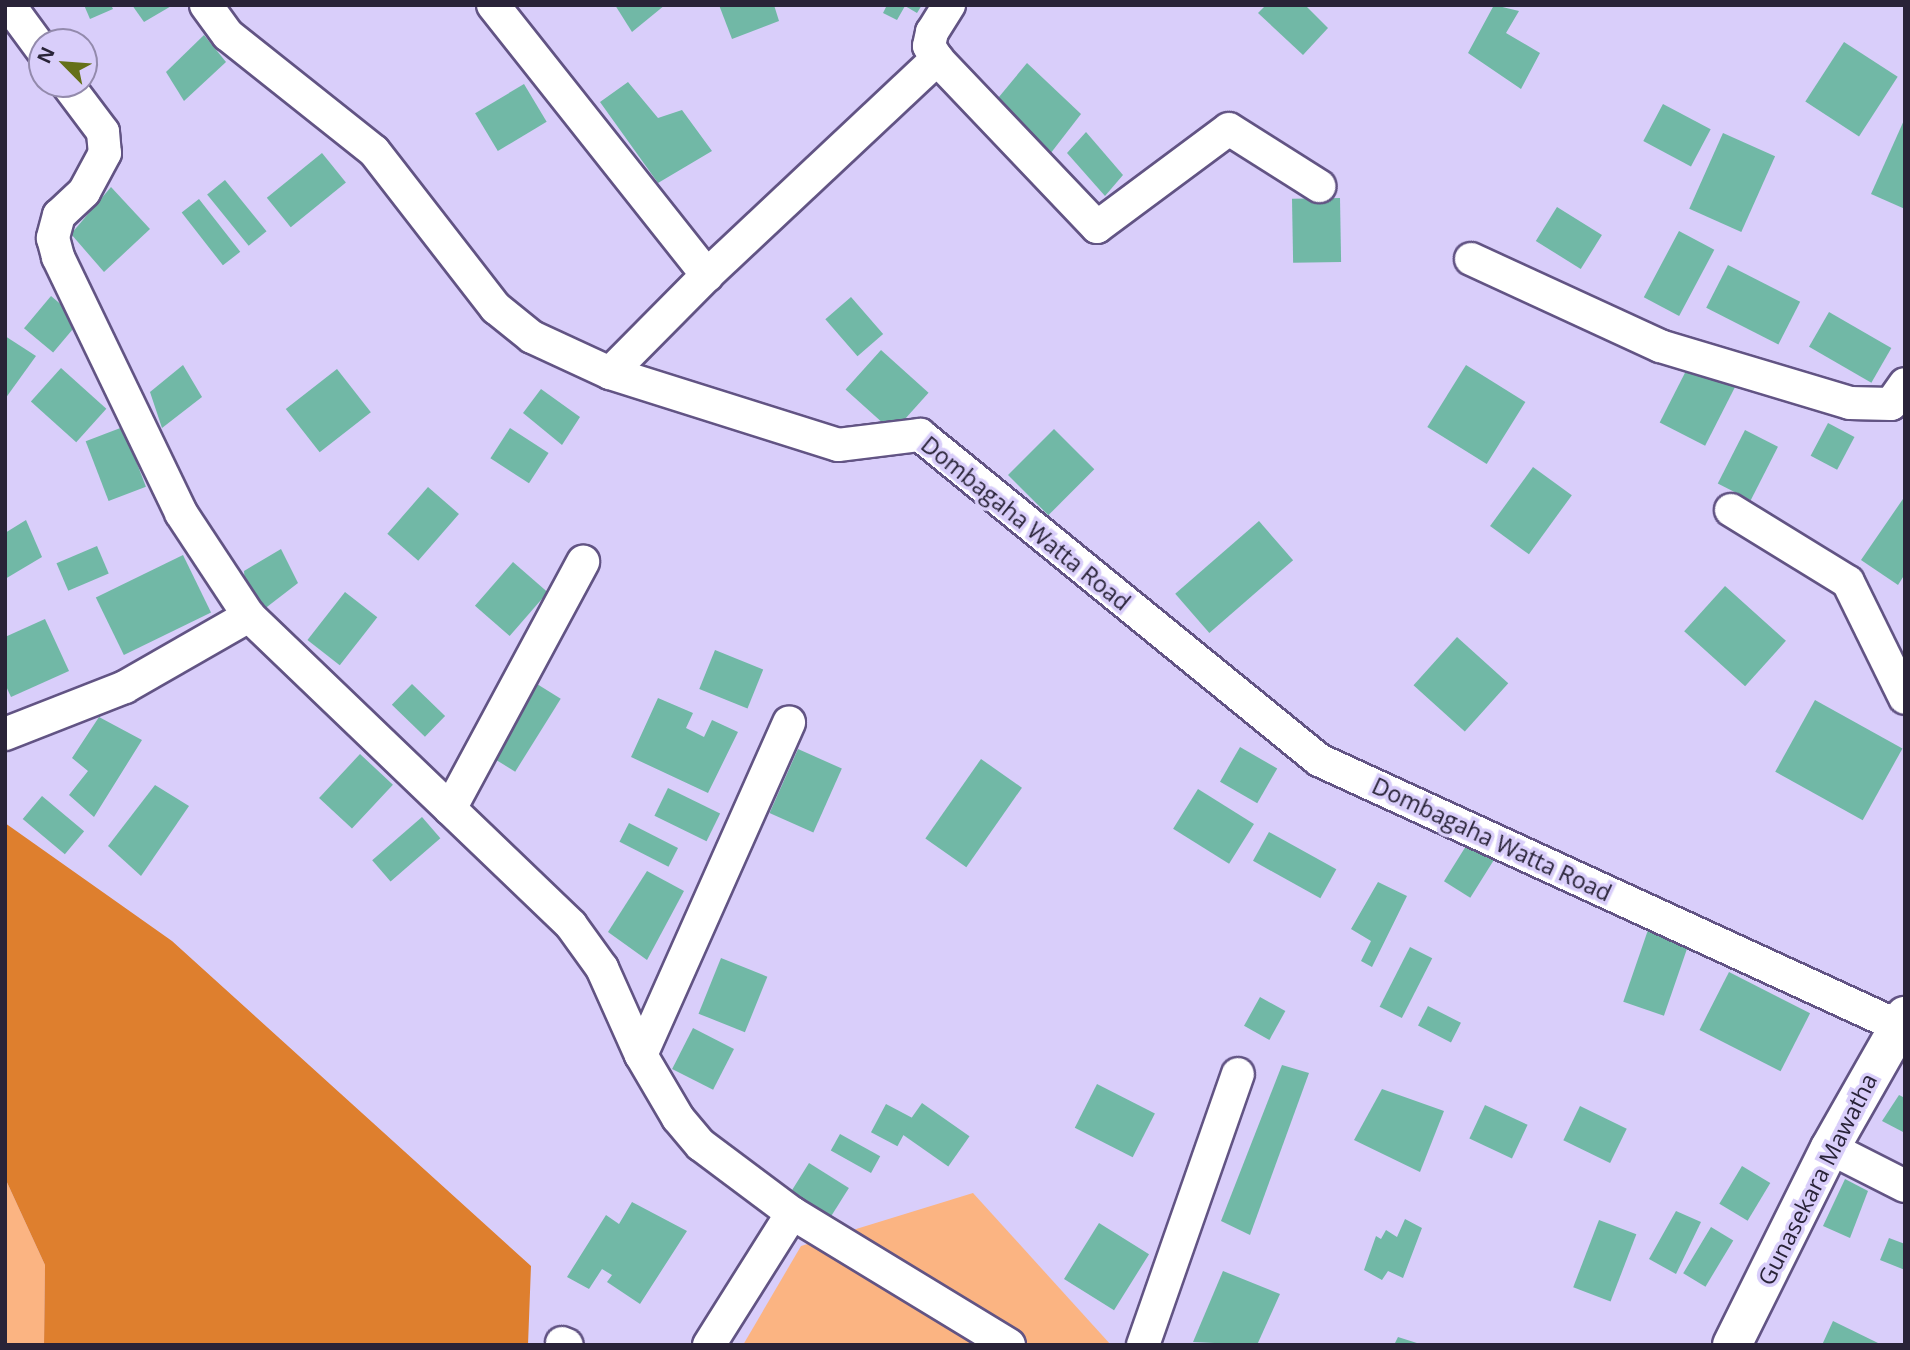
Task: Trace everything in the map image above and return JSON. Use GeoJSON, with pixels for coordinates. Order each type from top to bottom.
{"type":"FeatureCollection","features":[{"type":"Feature","properties":{"kind":"street"},"geometry":{"type":"LineString","coordinates":[[9,5],[28,31]]}},
{"type":"Feature","properties":{"kind":"street","name":"Dombagaha Watta Road"},"geometry":{"type":"LineString","coordinates":[[206,5],[228,36],[374,151],[496,307],[532,337],[610,373],[838,445],[920,435],[1319,760],[1901,1021]]}},
{"type":"Feature","properties":{"kind":"street"},"geometry":{"type":"LineString","coordinates":[[493,5],[706,275]]}},
{"type":"Feature","properties":{"kind":"street"},"geometry":{"type":"LineString","coordinates":[[949,5],[932,32],[929,46],[937,59],[1097,227],[1229,129],[1319,186]]}},
{"type":"Feature","properties":{"kind":"street"},"geometry":{"type":"LineString","coordinates":[[610,373],[706,275],[937,59]]}},
{"type":"Feature","properties":{"kind":"street"},"geometry":{"type":"LineString","coordinates":[[78,98],[103,132],[105,153],[84,192],[60,215],[53,239],[58,257],[181,513],[248,616],[571,925],[602,968],[641,1055],[678,1118],[701,1144],[792,1213],[1009,1345]]}},
{"type":"Feature","properties":{"kind":"street"},"geometry":{"type":"LineString","coordinates":[[1471,259],[1660,346],[1850,403],[1891,404],[1905,384]]}},
{"type":"Feature","properties":{"kind":"street"},"geometry":{"type":"LineString","coordinates":[[1731,510],[1848,582],[1905,698]]}},
{"type":"Feature","properties":{"kind":"street"},"geometry":{"type":"LineString","coordinates":[[450,809],[583,562]]}},
{"type":"Feature","properties":{"kind":"street"},"geometry":{"type":"LineString","coordinates":[[5,734],[125,687],[248,616]]}},
{"type":"Feature","properties":{"kind":"street"},"geometry":{"type":"LineString","coordinates":[[641,1055],[789,722]]}},
{"type":"Feature","properties":{"kind":"street","name":"Gunasekara Mawatha"},"geometry":{"type":"LineString","coordinates":[[1732,1345],[1830,1148],[1901,1021]]}},
{"type":"Feature","properties":{"kind":"street"},"geometry":{"type":"LineString","coordinates":[[1143,1345],[1238,1074]]}},
{"type":"Feature","properties":{"kind":"street"},"geometry":{"type":"LineString","coordinates":[[1830,1148],[1905,1185]]}},
{"type":"Feature","properties":{"kind":"street"},"geometry":{"type":"LineString","coordinates":[[709,1345],[792,1213]]}},
{"type":"Feature","properties":{"kind":"shaded area"},"geometry":{"type":"Polygon","coordinates":[[[5,823],[172,941],[531,1266],[528,1345],[44,1345],[45,1265],[5,1178],[5,823]]]}},
{"type":"Feature","properties":{"kind":"shaded area"},"geometry":{"type":"Polygon","coordinates":[[[5,1178],[45,1265],[44,1345],[5,1345],[5,1178]]]}},
{"type":"Feature","properties":{"kind":"shaded area"},"geometry":{"type":"Polygon","coordinates":[[[973,1193],[1111,1345],[743,1345],[801,1246],[973,1193]]]}},
{"type":"Feature","properties":{"kind":"building"},"geometry":{"type":"Polygon","coordinates":[[[84,5],[111,5],[113,9],[90,19],[84,5]]]}},
{"type":"Feature","properties":{"kind":"building"},"geometry":{"type":"Polygon","coordinates":[[[132,5],[173,5],[144,22],[132,5]]]}},
{"type":"Feature","properties":{"kind":"building"},"geometry":{"type":"Polygon","coordinates":[[[615,5],[665,5],[632,32],[615,5]]]}},
{"type":"Feature","properties":{"kind":"building"},"geometry":{"type":"Polygon","coordinates":[[[719,5],[774,5],[779,21],[732,39],[719,5]]]}},
{"type":"Feature","properties":{"kind":"building"},"geometry":{"type":"Polygon","coordinates":[[[887,5],[922,5],[917,13],[905,6],[897,20],[883,13],[887,5]]]}},
{"type":"Feature","properties":{"kind":"building"},"geometry":{"type":"Polygon","coordinates":[[[1266,5],[1305,5],[1328,28],[1303,55],[1258,13],[1266,5]]]}},
{"type":"Feature","properties":{"kind":"building"},"geometry":{"type":"Polygon","coordinates":[[[1494,5],[1519,11],[1506,33],[1540,53],[1521,89],[1468,53],[1494,5]]]}},
{"type":"Feature","properties":{"kind":"building"},"geometry":{"type":"Polygon","coordinates":[[[204,35],[226,62],[184,101],[166,72],[204,35]]]}},
{"type":"Feature","properties":{"kind":"building"},"geometry":{"type":"Polygon","coordinates":[[[1844,42],[1898,77],[1859,136],[1805,102],[1844,42]]]}},
{"type":"Feature","properties":{"kind":"building"},"geometry":{"type":"Polygon","coordinates":[[[1027,63],[1081,114],[1047,158],[994,103],[1027,63]]]}},
{"type":"Feature","properties":{"kind":"building"},"geometry":{"type":"Polygon","coordinates":[[[628,82],[658,118],[682,110],[712,151],[658,183],[600,102],[628,82]]]}},
{"type":"Feature","properties":{"kind":"building"},"geometry":{"type":"Polygon","coordinates":[[[524,84],[547,122],[498,151],[475,113],[524,84]]]}},
{"type":"Feature","properties":{"kind":"building"},"geometry":{"type":"Polygon","coordinates":[[[1663,104],[1711,129],[1691,166],[1643,141],[1663,104]]]}},
{"type":"Feature","properties":{"kind":"building"},"geometry":{"type":"Polygon","coordinates":[[[1905,118],[1905,209],[1871,194],[1905,118]]]}},
{"type":"Feature","properties":{"kind":"building"},"geometry":{"type":"Polygon","coordinates":[[[1086,132],[1123,175],[1105,196],[1067,153],[1086,132]]]}},
{"type":"Feature","properties":{"kind":"building"},"geometry":{"type":"Polygon","coordinates":[[[1723,133],[1775,156],[1741,232],[1689,209],[1723,133]]]}},
{"type":"Feature","properties":{"kind":"building"},"geometry":{"type":"Polygon","coordinates":[[[322,153],[346,183],[291,227],[267,198],[322,153]]]}},
{"type":"Feature","properties":{"kind":"building"},"geometry":{"type":"Polygon","coordinates":[[[225,180],[267,231],[249,246],[207,194],[225,180]]]}},
{"type":"Feature","properties":{"kind":"building"},"geometry":{"type":"Polygon","coordinates":[[[111,187],[150,229],[104,272],[71,234],[111,187]]]}},
{"type":"Feature","properties":{"kind":"building"},"geometry":{"type":"Polygon","coordinates":[[[1340,198],[1341,262],[1293,263],[1292,199],[1340,198]]]}},
{"type":"Feature","properties":{"kind":"building"},"geometry":{"type":"Polygon","coordinates":[[[199,199],[240,252],[223,265],[182,213],[199,199]]]}},
{"type":"Feature","properties":{"kind":"building"},"geometry":{"type":"Polygon","coordinates":[[[1557,207],[1602,235],[1581,269],[1536,241],[1557,207]]]}},
{"type":"Feature","properties":{"kind":"building"},"geometry":{"type":"Polygon","coordinates":[[[1679,231],[1714,250],[1679,316],[1644,297],[1679,231]]]}},
{"type":"Feature","properties":{"kind":"building"},"geometry":{"type":"Polygon","coordinates":[[[1728,265],[1800,302],[1778,345],[1706,308],[1728,265]]]}},
{"type":"Feature","properties":{"kind":"building"},"geometry":{"type":"Polygon","coordinates":[[[51,296],[80,320],[53,353],[24,328],[51,296]]]}},
{"type":"Feature","properties":{"kind":"building"},"geometry":{"type":"Polygon","coordinates":[[[851,297],[883,334],[857,356],[825,319],[851,297]]]}},
{"type":"Feature","properties":{"kind":"building"},"geometry":{"type":"Polygon","coordinates":[[[1829,312],[1891,348],[1871,383],[1809,347],[1829,312]]]}},
{"type":"Feature","properties":{"kind":"building"},"geometry":{"type":"Polygon","coordinates":[[[5,336],[36,356],[5,399],[5,336]]]}},
{"type":"Feature","properties":{"kind":"building"},"geometry":{"type":"Polygon","coordinates":[[[881,350],[929,393],[893,432],[846,389],[881,350]]]}},
{"type":"Feature","properties":{"kind":"building"},"geometry":{"type":"Polygon","coordinates":[[[1691,361],[1736,384],[1705,446],[1660,422],[1691,361]]]}},
{"type":"Feature","properties":{"kind":"building"},"geometry":{"type":"Polygon","coordinates":[[[183,365],[202,397],[162,428],[150,392],[183,365]]]}},
{"type":"Feature","properties":{"kind":"building"},"geometry":{"type":"Polygon","coordinates":[[[1466,365],[1525,402],[1487,464],[1427,427],[1466,365]]]}},
{"type":"Feature","properties":{"kind":"building"},"geometry":{"type":"Polygon","coordinates":[[[61,368],[106,409],[76,442],[31,401],[61,368]]]}},
{"type":"Feature","properties":{"kind":"building"},"geometry":{"type":"Polygon","coordinates":[[[337,369],[371,412],[320,452],[286,409],[337,369]]]}},
{"type":"Feature","properties":{"kind":"building"},"geometry":{"type":"Polygon","coordinates":[[[541,389],[580,417],[562,445],[523,413],[541,389]]]}},
{"type":"Feature","properties":{"kind":"building"},"geometry":{"type":"Polygon","coordinates":[[[1828,423],[1854,437],[1837,470],[1811,456],[1828,423]]]}},
{"type":"Feature","properties":{"kind":"building"},"geometry":{"type":"Polygon","coordinates":[[[123,427],[146,487],[109,501],[86,441],[123,427]]]}},
{"type":"Feature","properties":{"kind":"building"},"geometry":{"type":"Polygon","coordinates":[[[510,428],[549,453],[529,483],[490,458],[510,428]]]}},
{"type":"Feature","properties":{"kind":"building"},"geometry":{"type":"Polygon","coordinates":[[[1054,429],[1094,469],[1048,515],[1008,475],[1054,429]]]}},
{"type":"Feature","properties":{"kind":"building"},"geometry":{"type":"Polygon","coordinates":[[[1745,430],[1778,447],[1751,500],[1718,483],[1745,430]]]}},
{"type":"Feature","properties":{"kind":"building"},"geometry":{"type":"Polygon","coordinates":[[[1533,467],[1572,495],[1529,554],[1490,526],[1533,467]]]}},
{"type":"Feature","properties":{"kind":"building"},"geometry":{"type":"Polygon","coordinates":[[[428,487],[459,514],[418,561],[387,534],[428,487]]]}},
{"type":"Feature","properties":{"kind":"building"},"geometry":{"type":"Polygon","coordinates":[[[1905,496],[1905,574],[1898,585],[1861,560],[1905,496]]]}},
{"type":"Feature","properties":{"kind":"building"},"geometry":{"type":"Polygon","coordinates":[[[26,520],[42,557],[5,579],[5,533],[26,520]]]}},
{"type":"Feature","properties":{"kind":"building"},"geometry":{"type":"Polygon","coordinates":[[[1259,521],[1293,560],[1209,633],[1175,594],[1259,521]]]}},
{"type":"Feature","properties":{"kind":"building"},"geometry":{"type":"Polygon","coordinates":[[[97,546],[109,574],[68,591],[56,563],[97,546]]]}},
{"type":"Feature","properties":{"kind":"building"},"geometry":{"type":"Polygon","coordinates":[[[281,549],[298,583],[263,610],[246,597],[244,571],[281,549]]]}},
{"type":"Feature","properties":{"kind":"building"},"geometry":{"type":"Polygon","coordinates":[[[183,555],[211,613],[124,655],[96,598],[183,555]]]}},
{"type":"Feature","properties":{"kind":"building"},"geometry":{"type":"Polygon","coordinates":[[[513,562],[548,592],[510,636],[475,606],[513,562]]]}},
{"type":"Feature","properties":{"kind":"building"},"geometry":{"type":"Polygon","coordinates":[[[1725,586],[1786,641],[1745,686],[1684,631],[1725,586]]]}},
{"type":"Feature","properties":{"kind":"building"},"geometry":{"type":"Polygon","coordinates":[[[345,592],[377,617],[340,665],[307,640],[345,592]]]}},
{"type":"Feature","properties":{"kind":"building"},"geometry":{"type":"Polygon","coordinates":[[[45,619],[69,671],[11,697],[5,684],[5,637],[45,619]]]}},
{"type":"Feature","properties":{"kind":"building"},"geometry":{"type":"Polygon","coordinates":[[[1457,637],[1508,683],[1465,731],[1414,685],[1457,637]]]}},
{"type":"Feature","properties":{"kind":"building"},"geometry":{"type":"Polygon","coordinates":[[[715,650],[763,669],[747,708],[699,689],[715,650]]]}},
{"type":"Feature","properties":{"kind":"building"},"geometry":{"type":"Polygon","coordinates":[[[412,684],[445,716],[425,737],[392,705],[412,684]]]}},
{"type":"Feature","properties":{"kind":"building"},"geometry":{"type":"Polygon","coordinates":[[[537,684],[561,699],[515,772],[491,757],[537,684]]]}},
{"type":"Feature","properties":{"kind":"building"},"geometry":{"type":"Polygon","coordinates":[[[658,698],[693,713],[686,728],[704,737],[712,720],[738,732],[708,793],[631,757],[658,698]]]}},
{"type":"Feature","properties":{"kind":"building"},"geometry":{"type":"Polygon","coordinates":[[[1815,700],[1902,748],[1863,820],[1775,772],[1815,700]]]}},
{"type":"Feature","properties":{"kind":"building"},"geometry":{"type":"Polygon","coordinates":[[[99,717],[142,740],[94,817],[69,795],[88,771],[72,758],[99,717]]]}},
{"type":"Feature","properties":{"kind":"building"},"geometry":{"type":"Polygon","coordinates":[[[1240,747],[1277,768],[1257,803],[1220,782],[1240,747]]]}},
{"type":"Feature","properties":{"kind":"building"},"geometry":{"type":"Polygon","coordinates":[[[798,749],[842,769],[813,832],[770,813],[798,749]]]}},
{"type":"Feature","properties":{"kind":"building"},"geometry":{"type":"Polygon","coordinates":[[[360,754],[393,785],[352,829],[319,798],[360,754]]]}},
{"type":"Feature","properties":{"kind":"building"},"geometry":{"type":"Polygon","coordinates":[[[981,759],[1022,788],[966,867],[925,838],[981,759]]]}},
{"type":"Feature","properties":{"kind":"building"},"geometry":{"type":"Polygon","coordinates":[[[155,785],[189,806],[141,876],[108,846],[155,785]]]}},
{"type":"Feature","properties":{"kind":"building"},"geometry":{"type":"Polygon","coordinates":[[[668,788],[720,813],[707,841],[654,816],[668,788]]]}},
{"type":"Feature","properties":{"kind":"building"},"geometry":{"type":"Polygon","coordinates":[[[1198,789],[1254,824],[1229,864],[1173,829],[1198,789]]]}},
{"type":"Feature","properties":{"kind":"building"},"geometry":{"type":"Polygon","coordinates":[[[42,796],[84,831],[65,854],[23,819],[42,796]]]}},
{"type":"Feature","properties":{"kind":"building"},"geometry":{"type":"Polygon","coordinates":[[[422,817],[440,838],[391,881],[372,860],[422,817]]]}},
{"type":"Feature","properties":{"kind":"building"},"geometry":{"type":"Polygon","coordinates":[[[629,823],[678,848],[668,867],[619,842],[629,823]]]}},
{"type":"Feature","properties":{"kind":"building"},"geometry":{"type":"Polygon","coordinates":[[[1269,832],[1336,869],[1320,898],[1253,861],[1269,832]]]}},
{"type":"Feature","properties":{"kind":"building"},"geometry":{"type":"Polygon","coordinates":[[[1471,838],[1497,854],[1470,898],[1444,881],[1471,838]]]}},
{"type":"Feature","properties":{"kind":"building"},"geometry":{"type":"Polygon","coordinates":[[[647,871],[684,891],[647,960],[608,932],[647,871]]]}},
{"type":"Feature","properties":{"kind":"building"},"geometry":{"type":"Polygon","coordinates":[[[1378,882],[1407,896],[1372,967],[1361,961],[1371,941],[1351,929],[1378,882]]]}},
{"type":"Feature","properties":{"kind":"building"},"geometry":{"type":"Polygon","coordinates":[[[1648,930],[1689,944],[1664,1016],[1623,1002],[1648,930]]]}},
{"type":"Feature","properties":{"kind":"building"},"geometry":{"type":"Polygon","coordinates":[[[1410,947],[1432,958],[1402,1018],[1380,1007],[1410,947]]]}},
{"type":"Feature","properties":{"kind":"building"},"geometry":{"type":"Polygon","coordinates":[[[721,958],[767,977],[745,1032],[699,1014],[721,958]]]}},
{"type":"Feature","properties":{"kind":"building"},"geometry":{"type":"Polygon","coordinates":[[[1729,972],[1810,1013],[1781,1071],[1699,1030],[1729,972]]]}},
{"type":"Feature","properties":{"kind":"building"},"geometry":{"type":"Polygon","coordinates":[[[1260,997],[1285,1011],[1269,1040],[1244,1026],[1260,997]]]}},
{"type":"Feature","properties":{"kind":"building"},"geometry":{"type":"Polygon","coordinates":[[[1428,1006],[1461,1023],[1451,1042],[1418,1026],[1428,1006]]]}},
{"type":"Feature","properties":{"kind":"building"},"geometry":{"type":"Polygon","coordinates":[[[693,1028],[734,1049],[713,1090],[672,1069],[693,1028]]]}},
{"type":"Feature","properties":{"kind":"building"},"geometry":{"type":"Polygon","coordinates":[[[1282,1065],[1309,1073],[1250,1235],[1221,1221],[1282,1065]]]}},
{"type":"Feature","properties":{"kind":"building"},"geometry":{"type":"Polygon","coordinates":[[[1097,1084],[1155,1114],[1133,1157],[1075,1128],[1097,1084]]]}},
{"type":"Feature","properties":{"kind":"building"},"geometry":{"type":"Polygon","coordinates":[[[1382,1089],[1444,1111],[1420,1172],[1354,1140],[1382,1089]]]}},
{"type":"Feature","properties":{"kind":"building"},"geometry":{"type":"Polygon","coordinates":[[[1899,1095],[1905,1098],[1905,1133],[1882,1121],[1899,1095]]]}},
{"type":"Feature","properties":{"kind":"building"},"geometry":{"type":"Polygon","coordinates":[[[922,1103],[970,1136],[948,1167],[901,1133],[922,1103]]]}},
{"type":"Feature","properties":{"kind":"building"},"geometry":{"type":"Polygon","coordinates":[[[886,1104],[912,1118],[897,1146],[871,1132],[886,1104]]]}},
{"type":"Feature","properties":{"kind":"building"},"geometry":{"type":"Polygon","coordinates":[[[1485,1105],[1528,1125],[1512,1158],[1469,1139],[1485,1105]]]}},
{"type":"Feature","properties":{"kind":"building"},"geometry":{"type":"Polygon","coordinates":[[[1580,1106],[1627,1129],[1610,1163],[1563,1140],[1580,1106]]]}},
{"type":"Feature","properties":{"kind":"building"},"geometry":{"type":"Polygon","coordinates":[[[840,1134],[880,1156],[871,1173],[831,1151],[840,1134]]]}},
{"type":"Feature","properties":{"kind":"building"},"geometry":{"type":"Polygon","coordinates":[[[809,1163],[849,1188],[830,1218],[790,1193],[809,1163]]]}},
{"type":"Feature","properties":{"kind":"building"},"geometry":{"type":"Polygon","coordinates":[[[1742,1166],[1770,1183],[1748,1221],[1719,1204],[1742,1166]]]}},
{"type":"Feature","properties":{"kind":"building"},"geometry":{"type":"Polygon","coordinates":[[[1845,1179],[1868,1191],[1850,1238],[1823,1226],[1845,1179]]]}},
{"type":"Feature","properties":{"kind":"building"},"geometry":{"type":"Polygon","coordinates":[[[632,1202],[687,1231],[640,1304],[607,1282],[612,1275],[602,1269],[589,1289],[567,1277],[606,1215],[619,1224],[632,1202]]]}},
{"type":"Feature","properties":{"kind":"building"},"geometry":{"type":"Polygon","coordinates":[[[1676,1211],[1701,1222],[1676,1274],[1649,1259],[1676,1211]]]}},
{"type":"Feature","properties":{"kind":"building"},"geometry":{"type":"Polygon","coordinates":[[[1405,1219],[1422,1228],[1403,1278],[1388,1271],[1382,1280],[1364,1270],[1376,1236],[1381,1239],[1386,1230],[1397,1237],[1405,1219]]]}},
{"type":"Feature","properties":{"kind":"building"},"geometry":{"type":"Polygon","coordinates":[[[1599,1220],[1636,1234],[1611,1302],[1573,1287],[1599,1220]]]}},
{"type":"Feature","properties":{"kind":"building"},"geometry":{"type":"Polygon","coordinates":[[[1099,1223],[1149,1254],[1114,1310],[1064,1279],[1099,1223]]]}},
{"type":"Feature","properties":{"kind":"building"},"geometry":{"type":"Polygon","coordinates":[[[1711,1227],[1733,1240],[1705,1287],[1683,1273],[1711,1227]]]}},
{"type":"Feature","properties":{"kind":"building"},"geometry":{"type":"Polygon","coordinates":[[[1889,1238],[1905,1244],[1905,1270],[1880,1260],[1889,1238]]]}},
{"type":"Feature","properties":{"kind":"building"},"geometry":{"type":"Polygon","coordinates":[[[1223,1271],[1280,1294],[1257,1345],[1193,1342],[1223,1271]]]}},
{"type":"Feature","properties":{"kind":"building"},"geometry":{"type":"Polygon","coordinates":[[[1833,1321],[1878,1343],[1877,1345],[1822,1345],[1833,1321]]]}},
{"type":"Feature","properties":{"kind":"building"},"geometry":{"type":"Polygon","coordinates":[[[1398,1337],[1420,1344],[1420,1345],[1394,1345],[1398,1337]]]}}]}
